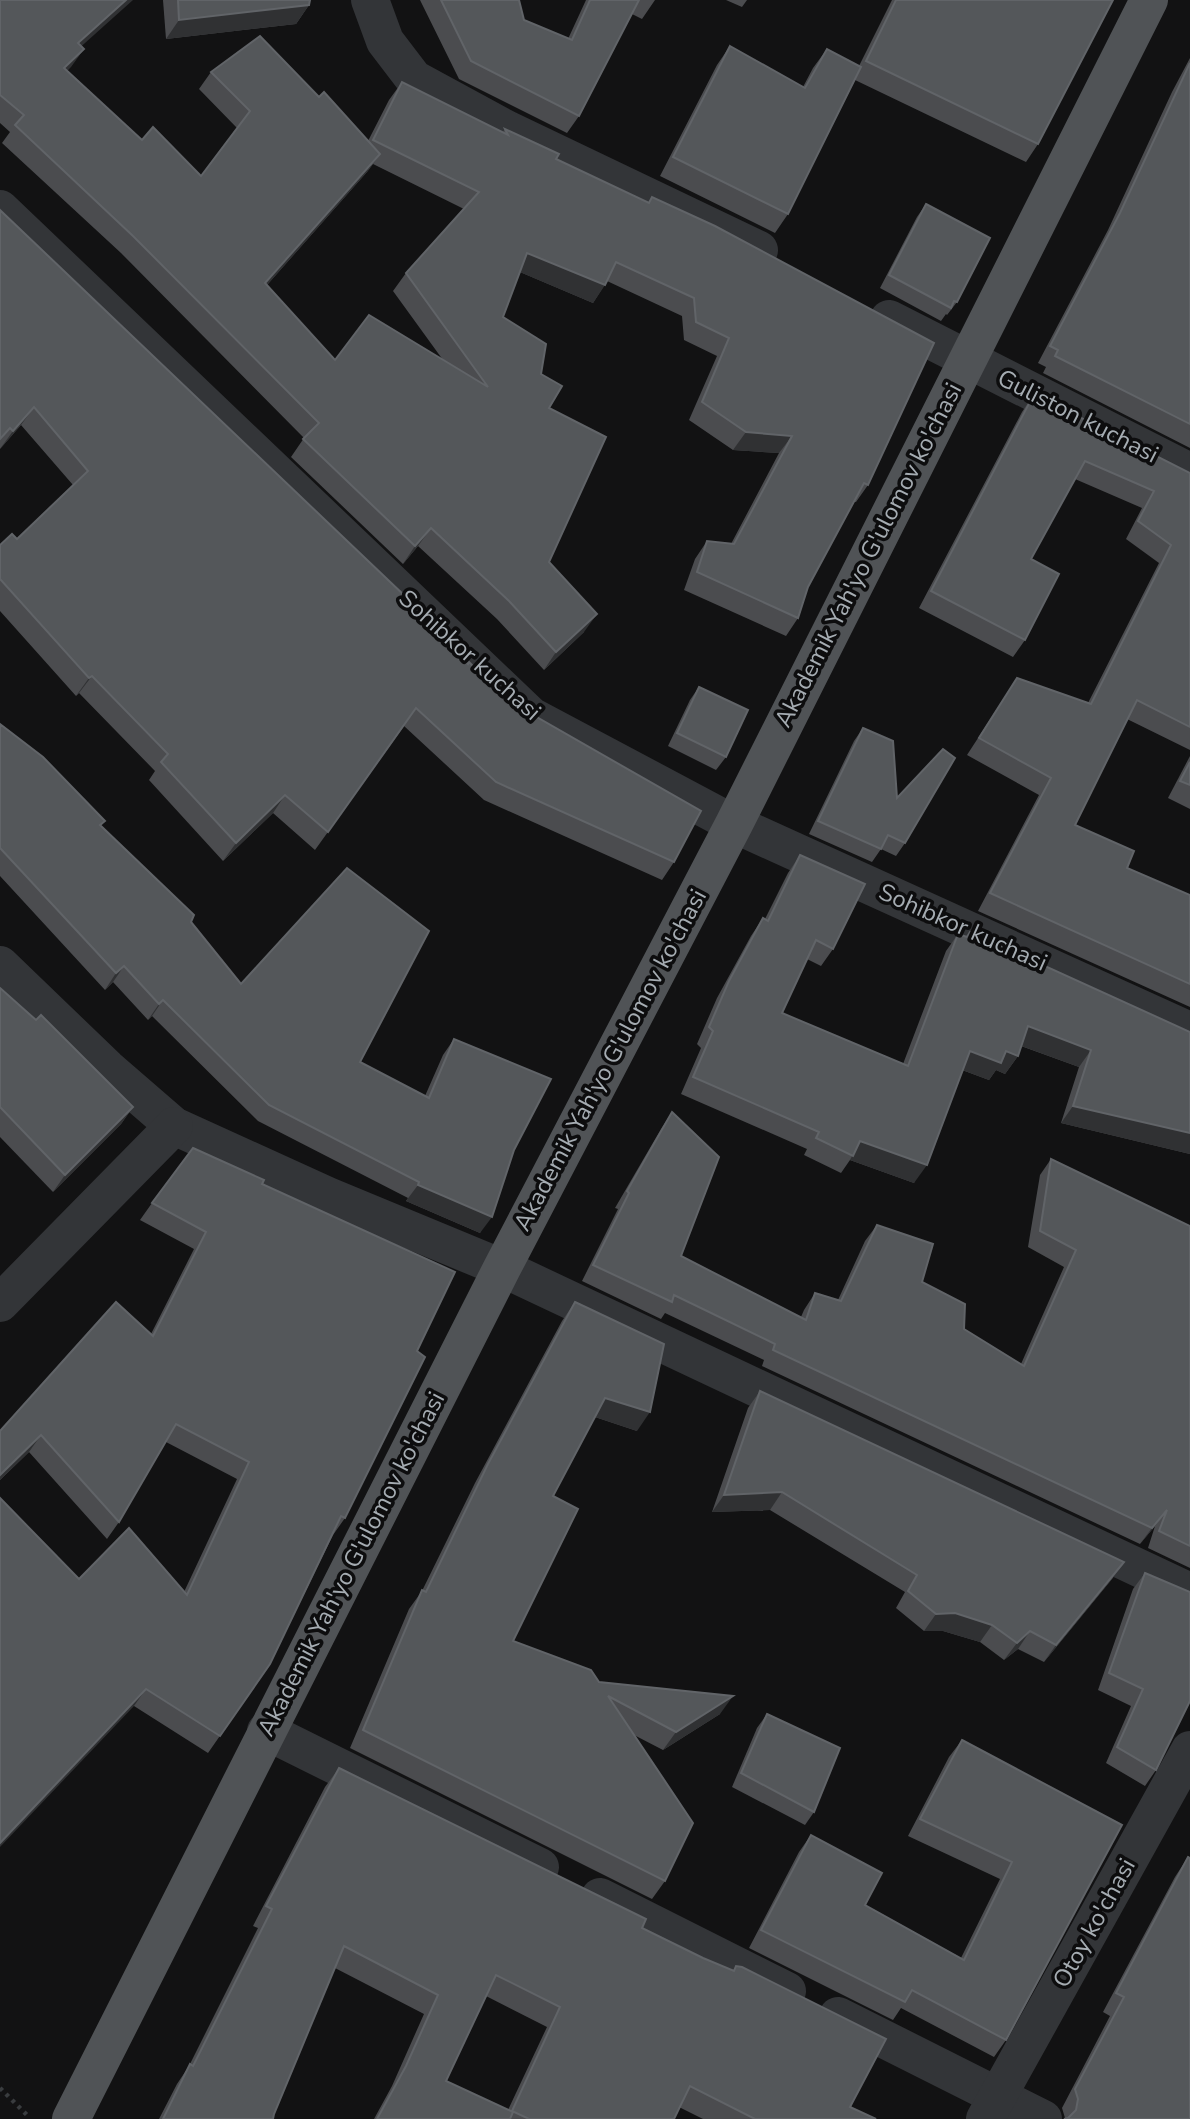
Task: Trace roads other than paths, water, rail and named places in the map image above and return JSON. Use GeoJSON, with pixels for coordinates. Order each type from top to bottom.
{"type":"FeatureCollection","features":[{"type":"Feature","properties":{"kind":"main road","name":"Akademik Yah'yo G'ulomov ko'chasi"},"geometry":{"type":"LineString","coordinates":[[71,2119],[502,1268],[734,824],[1149,0]]}},
{"type":"Feature","properties":{"kind":"street"},"geometry":{"type":"LineString","coordinates":[[370,0],[385,41],[414,79],[508,130],[712,225],[784,263]]}},
{"type":"Feature","properties":{"kind":"street","name":"Sohibkor kuchasi"},"geometry":{"type":"LineString","coordinates":[[0,209],[531,716],[734,824],[1190,1031]]}},
{"type":"Feature","properties":{"kind":"street","name":"Guliston kuchasi"},"geometry":{"type":"LineString","coordinates":[[857,302],[1190,472]]}},
{"type":"Feature","properties":{"kind":"street"},"geometry":{"type":"LineString","coordinates":[[0,965],[107,1068],[174,1126],[328,1196],[502,1268],[1190,1592]]}},
{"type":"Feature","properties":{"kind":"street"},"geometry":{"type":"LineString","coordinates":[[0,1303],[174,1126]]}},
{"type":"Feature","properties":{"kind":"street"},"geometry":{"type":"LineString","coordinates":[[266,1731],[991,2107],[1043,2119]]}},
{"type":"Feature","properties":{"kind":"street","name":"Otoy ko'chasi"},"geometry":{"type":"LineString","coordinates":[[991,2107],[1190,1750]]}}]}
